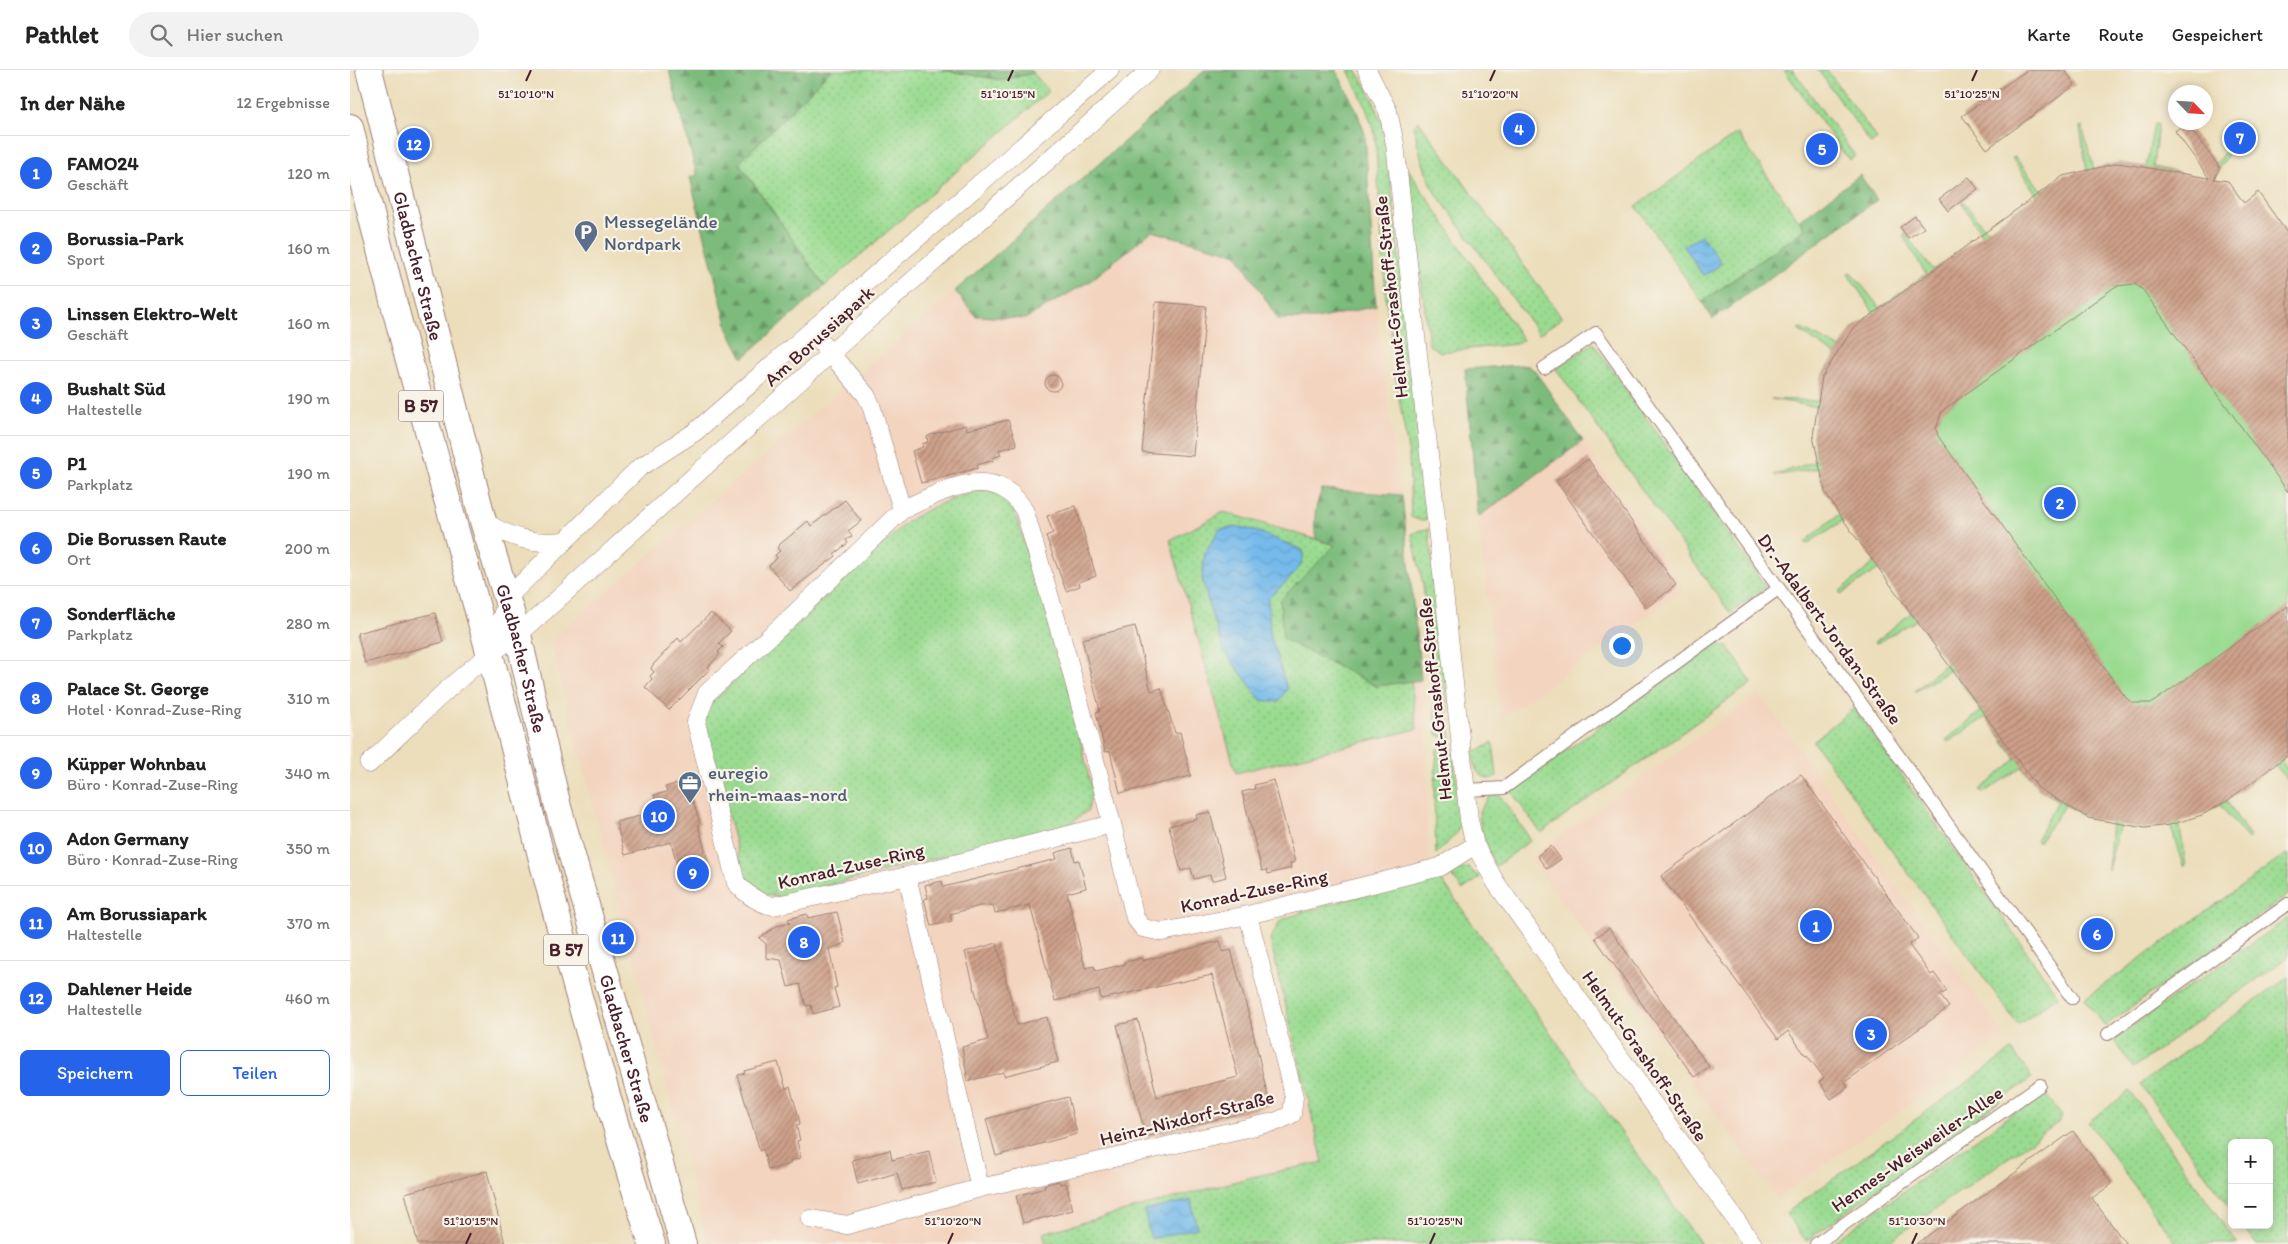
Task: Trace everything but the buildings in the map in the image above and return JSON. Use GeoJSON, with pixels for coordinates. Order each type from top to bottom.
{"type":"FeatureCollection","features":[{"type":"Feature","properties":{"kind":"main road","name":"Gladbacher Straße"},"geometry":{"type":"LineString","coordinates":[[369,70],[396,168],[483,521],[508,597],[518,635],[558,807],[683,1244]]}},
{"type":"Feature","properties":{"kind":"main road","name":"Gladbacher Straße"},"geometry":{"type":"LineString","coordinates":[[350,127],[460,554],[489,653],[546,875],[613,1120],[652,1244]]}},
{"type":"Feature","properties":{"kind":"street","name":"Am Borussiapark"},"geometry":{"type":"LineString","coordinates":[[508,597],[639,468],[695,432],[812,332],[1110,70]]}},
{"type":"Feature","properties":{"kind":"street","name":"Am Borussiapark"},"geometry":{"type":"LineString","coordinates":[[369,764],[489,653],[518,635],[831,353],[1150,70]]}},
{"type":"Feature","properties":{"kind":"street","name":"Helmut-Grashoff-Straße"},"geometry":{"type":"LineString","coordinates":[[1367,70],[1388,111],[1395,144],[1470,820],[1475,845],[1496,883],[1753,1244]]}},
{"type":"Feature","properties":{"kind":"street"},"geometry":{"type":"LineString","coordinates":[[812,332],[872,404],[902,510]]}},
{"type":"Feature","properties":{"kind":"street","name":"Dr.-Adalbert-Jordan-Straße"},"geometry":{"type":"LineString","coordinates":[[1544,368],[1596,333],[2072,998]]}},
{"type":"Feature","properties":{"kind":"street","name":"Konrad-Zuse-Ring"},"geometry":{"type":"LineString","coordinates":[[1112,824],[907,876],[773,906],[764,904],[745,894],[736,883],[696,722],[707,693],[790,618],[902,510],[946,490],[981,482],[1007,489],[1020,502],[1025,512],[1069,663],[1112,824],[1135,918],[1143,928],[1162,932],[1248,915],[1440,867],[1475,845]]}},
{"type":"Feature","properties":{"kind":"street"},"geometry":{"type":"LineString","coordinates":[[483,521],[498,531],[523,540],[548,543],[563,541]]}},
{"type":"Feature","properties":{"kind":"street"},"geometry":{"type":"LineString","coordinates":[[1467,790],[1504,788],[1778,589]]}},
{"type":"Feature","properties":{"kind":"street"},"geometry":{"type":"LineString","coordinates":[[489,653],[508,597]]}},
{"type":"Feature","properties":{"kind":"street"},"geometry":{"type":"LineString","coordinates":[[907,876],[980,1188]]}},
{"type":"Feature","properties":{"kind":"street"},"geometry":{"type":"LineString","coordinates":[[2108,1034],[2288,904]]}},
{"type":"Feature","properties":{"kind":"street","name":"Heinz-Nixdorf-Straße"},"geometry":{"type":"LineString","coordinates":[[810,1218],[847,1225],[980,1188],[1278,1121],[1292,1114],[1294,1098],[1248,915]]}},
{"type":"Feature","properties":{"kind":"street","name":"Hennes-Weisweiler-Allee"},"geometry":{"type":"LineString","coordinates":[[1816,1244],[2040,1085]]}},
{"type":"Feature","properties":{"kind":"shaded area"},"geometry":{"type":"Polygon","coordinates":[[[1152,231],[1237,254],[1278,319],[1317,319],[1376,306],[1426,715],[1428,854],[1437,874],[1258,922],[1323,1162],[1043,1234],[1046,1244],[708,1244],[550,641],[955,291],[976,316],[1025,319],[1090,281],[1152,231]]]}},
{"type":"Feature","properties":{"kind":"shaded area"},"geometry":{"type":"Polygon","coordinates":[[[1583,441],[1684,590],[1501,719],[1478,517],[1583,441]]]}},
{"type":"Feature","properties":{"kind":"shaded area"},"geometry":{"type":"Polygon","coordinates":[[[1759,693],[2005,1036],[1777,1199],[1530,858],[1759,693]]]}},
{"type":"Feature","properties":{"kind":"green space"},"geometry":{"type":"Polygon","coordinates":[[[669,70],[831,70],[739,163],[825,286],[743,358],[728,329],[690,177],[697,175],[669,70]]]}},
{"type":"Feature","properties":{"kind":"green space"},"geometry":{"type":"Polygon","coordinates":[[[831,70],[942,70],[1002,80],[1033,73],[1049,91],[825,286],[739,163],[831,70]]]}},
{"type":"Feature","properties":{"kind":"green space"},"geometry":{"type":"Polygon","coordinates":[[[942,70],[1031,70],[1033,73],[1002,80],[942,70]]]}},
{"type":"Feature","properties":{"kind":"green space"},"geometry":{"type":"Polygon","coordinates":[[[1205,70],[1336,70],[1356,109],[1365,134],[1376,306],[1317,319],[1278,319],[1237,254],[1152,231],[1090,281],[1025,319],[976,316],[955,291],[1205,70]]]}},
{"type":"Feature","properties":{"kind":"green space"},"geometry":{"type":"Polygon","coordinates":[[[1348,70],[1356,70],[1371,94],[1386,138],[1410,359],[1403,361],[1395,357],[1386,300],[1375,134],[1364,103],[1348,70]]]}},
{"type":"Feature","properties":{"kind":"green space"},"geometry":{"type":"Polygon","coordinates":[[[1784,70],[1793,70],[1855,156],[1849,160],[1784,70]]]}},
{"type":"Feature","properties":{"kind":"green space"},"geometry":{"type":"Polygon","coordinates":[[[1818,70],[1827,70],[1877,139],[1871,144],[1818,70]]]}},
{"type":"Feature","properties":{"kind":"green space"},"geometry":{"type":"Polygon","coordinates":[[[1419,121],[1562,318],[1539,334],[1435,192],[1417,143],[1414,126],[1419,121]]]}},
{"type":"Feature","properties":{"kind":"green space"},"geometry":{"type":"Polygon","coordinates":[[[2154,124],[2158,124],[2153,167],[2177,172],[2201,187],[2227,148],[2230,150],[2208,190],[2288,284],[2288,755],[2281,760],[2288,771],[2288,781],[2274,765],[2226,800],[2250,837],[2248,839],[2220,805],[2179,822],[2186,866],[2183,866],[2170,824],[2145,828],[2120,824],[2108,870],[2112,822],[2088,818],[2065,805],[2038,843],[2036,840],[2058,801],[2038,788],[2022,767],[1983,793],[1980,790],[2016,759],[1986,717],[1948,742],[1946,740],[1981,711],[1951,669],[1913,693],[1947,662],[1917,620],[1877,643],[1875,642],[1911,613],[1879,569],[1841,594],[1839,592],[1875,562],[1844,520],[1807,544],[1805,542],[1840,513],[1825,492],[1819,468],[1774,475],[1817,461],[1813,436],[1817,407],[1771,399],[1818,401],[1822,377],[1836,355],[1798,330],[1799,328],[1840,348],[1853,328],[1874,313],[1848,274],[1851,272],[1880,308],[1926,274],[1903,236],[1905,234],[1933,270],[1982,235],[1959,196],[1987,231],[2037,195],[2012,158],[2015,157],[2042,191],[2063,176],[2087,171],[2080,127],[2082,126],[2094,169],[2118,163],[2146,167],[2154,124]]]}},
{"type":"Feature","properties":{"kind":"green space"},"geometry":{"type":"Polygon","coordinates":[[[1737,133],[1805,229],[1702,302],[1636,206],[1737,133]]]}},
{"type":"Feature","properties":{"kind":"green space"},"geometry":{"type":"Polygon","coordinates":[[[1408,169],[1523,340],[1516,344],[1440,352],[1429,345],[1408,169]]]}},
{"type":"Feature","properties":{"kind":"green space"},"geometry":{"type":"Polygon","coordinates":[[[1860,175],[1877,200],[1713,319],[1702,302],[1805,229],[1800,220],[1860,175]]]}},
{"type":"Feature","properties":{"kind":"green space"},"geometry":{"type":"Polygon","coordinates":[[[1593,343],[1766,587],[1730,613],[1556,369],[1593,343]]]}},
{"type":"Feature","properties":{"kind":"green space"},"geometry":{"type":"Polygon","coordinates":[[[1529,366],[1535,371],[1583,441],[1478,517],[1465,369],[1529,366]]]}},
{"type":"Feature","properties":{"kind":"green space"},"geometry":{"type":"Polygon","coordinates":[[[1411,368],[1427,519],[1421,521],[1411,517],[1409,456],[1395,375],[1399,371],[1411,368]]]}},
{"type":"Feature","properties":{"kind":"green space"},"geometry":{"type":"Polygon","coordinates":[[[985,489],[1008,500],[1017,520],[1061,654],[1092,791],[1088,810],[1070,824],[782,897],[766,895],[746,884],[703,721],[709,705],[907,522],[944,502],[985,489]]]}},
{"type":"Feature","properties":{"kind":"green space"},"geometry":{"type":"Polygon","coordinates":[[[1322,489],[1402,495],[1421,680],[1376,686],[1283,639],[1280,600],[1335,545],[1316,539],[1315,514],[1322,489]]]}},
{"type":"Feature","properties":{"kind":"green space"},"geometry":{"type":"Polygon","coordinates":[[[1224,512],[1335,545],[1280,600],[1376,686],[1411,681],[1417,729],[1236,773],[1170,540],[1224,512]]]}},
{"type":"Feature","properties":{"kind":"green space"},"geometry":{"type":"Polygon","coordinates":[[[1429,529],[1451,739],[1437,735],[1423,585],[1412,534],[1420,530],[1429,529]]]}},
{"type":"Feature","properties":{"kind":"green space"},"geometry":{"type":"Polygon","coordinates":[[[1718,643],[1729,648],[1752,683],[1541,833],[1510,790],[1718,643]]]}},
{"type":"Feature","properties":{"kind":"green space"},"geometry":{"type":"Polygon","coordinates":[[[1854,708],[2058,996],[2018,1025],[1813,741],[1854,708]]]}},
{"type":"Feature","properties":{"kind":"green space"},"geometry":{"type":"Polygon","coordinates":[[[1493,742],[1497,776],[1490,779],[1481,775],[1476,769],[1473,750],[1480,750],[1493,742]]]}},
{"type":"Feature","properties":{"kind":"green space"},"geometry":{"type":"Polygon","coordinates":[[[1437,749],[1453,749],[1461,822],[1456,834],[1436,854],[1434,798],[1437,749]]]}},
{"type":"Feature","properties":{"kind":"green space"},"geometry":{"type":"Polygon","coordinates":[[[1492,794],[1499,794],[1531,840],[1495,867],[1481,831],[1479,811],[1492,794]]]}},
{"type":"Feature","properties":{"kind":"green space"},"geometry":{"type":"Polygon","coordinates":[[[2288,853],[2288,895],[2105,1026],[2084,999],[2288,853]]]}},
{"type":"Feature","properties":{"kind":"green space"},"geometry":{"type":"Polygon","coordinates":[[[1469,868],[1480,878],[1462,890],[1449,871],[1469,868]]]}},
{"type":"Feature","properties":{"kind":"green space"},"geometry":{"type":"Polygon","coordinates":[[[1437,874],[1701,1244],[1046,1244],[1043,1233],[1252,1177],[1323,1162],[1270,939],[1281,920],[1437,874]]]}},
{"type":"Feature","properties":{"kind":"green space"},"geometry":{"type":"Polygon","coordinates":[[[2288,918],[2288,957],[2133,1068],[2113,1039],[2288,918]]]}},
{"type":"Feature","properties":{"kind":"green space"},"geometry":{"type":"Polygon","coordinates":[[[2288,977],[2288,1244],[2256,1244],[2245,1229],[2273,1229],[2273,1139],[2228,1139],[2228,1205],[2140,1084],[2288,977]]]}},
{"type":"Feature","properties":{"kind":"green space"},"geometry":{"type":"Polygon","coordinates":[[[2012,1050],[2032,1078],[1806,1241],[1786,1213],[2012,1050]]]}},
{"type":"Feature","properties":{"kind":"green space"},"geometry":{"type":"Polygon","coordinates":[[[2044,1091],[2061,1115],[2059,1122],[1885,1244],[1830,1244],[2044,1091]]]}},
{"type":"Feature","properties":{"kind":"green space"},"geometry":{"type":"Polygon","coordinates":[[[2130,1091],[2238,1244],[2177,1244],[2088,1122],[2130,1091]]]}},
{"type":"Feature","properties":{"kind":"water"},"geometry":{"type":"Polygon","coordinates":[[[1701,235],[1722,263],[1705,275],[1702,274],[1684,246],[1701,235]]]}},
{"type":"Feature","properties":{"kind":"water"},"geometry":{"type":"Polygon","coordinates":[[[1240,527],[1261,533],[1303,550],[1301,564],[1297,570],[1268,599],[1270,634],[1287,689],[1278,702],[1261,700],[1225,652],[1212,616],[1202,578],[1205,553],[1220,529],[1240,527]]]}},
{"type":"Feature","properties":{"kind":"water"},"geometry":{"type":"Polygon","coordinates":[[[1191,1200],[1197,1228],[1151,1239],[1144,1211],[1191,1200]]]}},
{"type":"Feature","properties":{"kind":"place","name":"Bushalt Süd"},"geometry":{"type":"Point","coordinates":[1519,129]}},
{"type":"Feature","properties":{"kind":"place","name":"Sonderfläche"},"geometry":{"type":"Point","coordinates":[2240,138]}},
{"type":"Feature","properties":{"kind":"place","name":"Dahlener Heide"},"geometry":{"type":"Point","coordinates":[414,144]}},
{"type":"Feature","properties":{"kind":"place","name":"P1"},"geometry":{"type":"Point","coordinates":[1822,149]}},
{"type":"Feature","properties":{"kind":"place","name":"Messegelände Nordpark"},"geometry":{"type":"Point","coordinates":[586,253]}},
{"type":"Feature","properties":{"kind":"place","name":"Borussia-Park"},"geometry":{"type":"Point","coordinates":[2060,503]}},
{"type":"Feature","properties":{"kind":"place","name":"euregio rhein-maas-nord"},"geometry":{"type":"Point","coordinates":[690,804]}},
{"type":"Feature","properties":{"kind":"place","name":"Adon Germany"},"geometry":{"type":"Point","coordinates":[659,816]}},
{"type":"Feature","properties":{"kind":"place","name":"Küpper Wohnbau"},"geometry":{"type":"Point","coordinates":[693,873]}},
{"type":"Feature","properties":{"kind":"place","name":"FAMO24"},"geometry":{"type":"Point","coordinates":[1816,926]}},
{"type":"Feature","properties":{"kind":"place","name":"Die Borussen Raute"},"geometry":{"type":"Point","coordinates":[2097,934]}},
{"type":"Feature","properties":{"kind":"place","name":"Am Borussiapark"},"geometry":{"type":"Point","coordinates":[618,938]}},
{"type":"Feature","properties":{"kind":"place","name":"Palace St. George"},"geometry":{"type":"Point","coordinates":[804,942]}},
{"type":"Feature","properties":{"kind":"place","name":"Linssen Elektro-Welt"},"geometry":{"type":"Point","coordinates":[1871,1034]}}]}
